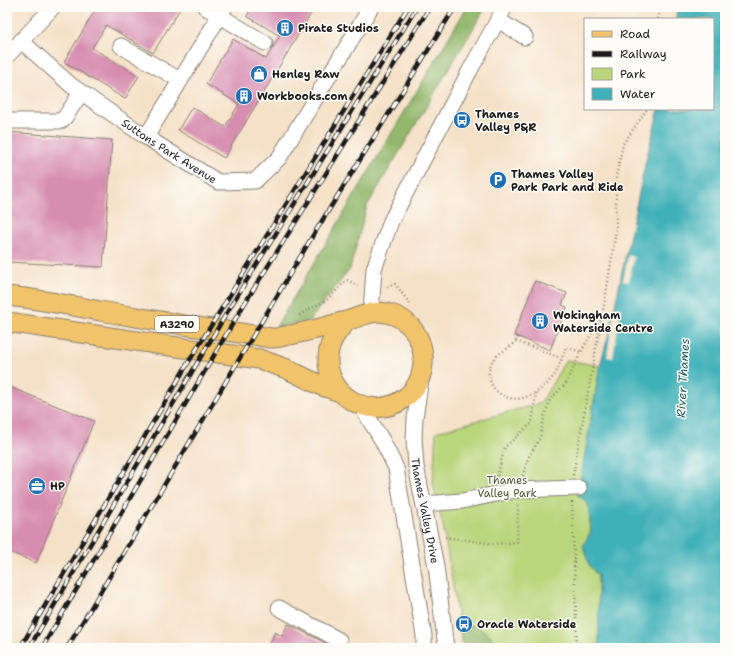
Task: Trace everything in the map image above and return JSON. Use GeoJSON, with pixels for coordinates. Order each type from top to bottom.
{"type":"FeatureCollection","features":[{"type":"Feature","properties":{"kind":"main road","name":"A3290"},"geometry":{"type":"LineString","coordinates":[[7,296],[32,298],[167,322],[274,338],[301,333],[347,321]]}},
{"type":"Feature","properties":{"kind":"main road"},"geometry":{"type":"LineString","coordinates":[[379,311],[396,316],[411,327],[421,342],[424,355],[422,374],[413,390],[405,398],[392,405],[377,408],[361,406],[346,398],[340,392],[333,382],[328,365],[328,350],[337,331],[347,321],[371,312],[379,311]]}},
{"type":"Feature","properties":{"kind":"main road","name":"A3290"},"geometry":{"type":"LineString","coordinates":[[7,322],[259,360],[286,369],[322,386],[340,392]]}},
{"type":"Feature","properties":{"kind":"street"},"geometry":{"type":"LineString","coordinates":[[7,56],[53,7]]}},
{"type":"Feature","properties":{"kind":"street"},"geometry":{"type":"LineString","coordinates":[[205,7],[222,11],[265,43]]}},
{"type":"Feature","properties":{"kind":"street","name":"Suttons Park Avenue"},"geometry":{"type":"LineString","coordinates":[[21,41],[81,93],[146,137],[218,182],[255,181],[279,158],[371,7]]}},
{"type":"Feature","properties":{"kind":"street"},"geometry":{"type":"LineString","coordinates":[[146,137],[222,11]]}},
{"type":"Feature","properties":{"kind":"street"},"geometry":{"type":"LineString","coordinates":[[371,312],[374,269],[391,221],[502,13],[525,37]]}},
{"type":"Feature","properties":{"kind":"street"},"geometry":{"type":"LineString","coordinates":[[121,46],[180,80]]}},
{"type":"Feature","properties":{"kind":"street"},"geometry":{"type":"LineString","coordinates":[[7,121],[61,121],[81,93]]}},
{"type":"Feature","properties":{"kind":"street","name":"Thames Valley Drive"},"geometry":{"type":"LineString","coordinates":[[422,374],[415,418],[414,439],[416,466],[436,566],[446,648]]}},
{"type":"Feature","properties":{"kind":"street","name":"Thames Valley Drive"},"geometry":{"type":"LineString","coordinates":[[361,406],[382,440],[396,468],[424,636],[424,648]]}},
{"type":"Feature","properties":{"kind":"street"},"geometry":{"type":"LineString","coordinates":[[424,504],[462,501],[516,490],[579,488]]}},
{"type":"Feature","properties":{"kind":"street"},"geometry":{"type":"LineString","coordinates":[[279,608],[339,640]]}},
{"type":"Feature","properties":{"kind":"path"},"geometry":{"type":"LineString","coordinates":[[658,18],[659,7]]}},
{"type":"Feature","properties":{"kind":"path"},"geometry":{"type":"LineString","coordinates":[[523,475],[528,458],[540,438],[544,417],[550,400],[566,382],[602,315],[616,230],[616,177],[623,144],[645,110]]}},
{"type":"Feature","properties":{"kind":"path"},"geometry":{"type":"LineString","coordinates":[[518,337],[515,342],[491,362],[488,373],[492,384],[499,394],[509,398],[518,399],[536,392],[546,385],[554,377],[566,347],[581,352]]}},
{"type":"Feature","properties":{"kind":"path"},"geometry":{"type":"LineString","coordinates":[[515,342],[561,358]]}},
{"type":"Feature","properties":{"kind":"path"},"geometry":{"type":"LineString","coordinates":[[491,495],[505,447],[532,422],[536,392]]}},
{"type":"Feature","properties":{"kind":"path"},"geometry":{"type":"LineString","coordinates":[[440,536],[494,544],[517,542],[518,502]]}},
{"type":"Feature","properties":{"kind":"green space"},"geometry":{"type":"Polygon","coordinates":[[[467,7],[486,7],[367,206],[350,269],[309,321],[276,327],[467,7]]]}},
{"type":"Feature","properties":{"kind":"green space","name":"Thames Valley Park"},"geometry":{"type":"Polygon","coordinates":[[[566,360],[600,366],[578,495],[588,503],[591,531],[587,539],[594,572],[598,575],[599,648],[463,648],[443,525],[433,484],[436,432],[541,403],[566,360]]]}},
{"type":"Feature","properties":{"kind":"green space"},"geometry":{"type":"Polygon","coordinates":[[[474,625],[491,636],[492,648],[463,648],[460,630],[474,625]]]}},
{"type":"Feature","properties":{"kind":"water","name":"River Thames"},"geometry":{"type":"Polygon","coordinates":[[[677,7],[725,7],[725,648],[599,648],[598,575],[589,565],[583,546],[591,531],[588,503],[578,495],[600,366],[610,329],[646,160],[659,110],[714,110],[714,18],[676,18],[677,7]]]}},
{"type":"Feature","properties":{"kind":"pier"},"geometry":{"type":"Polygon","coordinates":[[[628,255],[634,257],[629,282],[623,281],[628,255]]]}},
{"type":"Feature","properties":{"kind":"pier"},"geometry":{"type":"Polygon","coordinates":[[[615,307],[621,308],[613,358],[607,357],[615,307]]]}},
{"type":"Feature","properties":{"kind":"building"},"geometry":{"type":"Polygon","coordinates":[[[97,7],[181,7],[153,53],[106,25],[92,48],[139,76],[125,99],[64,62],[97,7]]]}},
{"type":"Feature","properties":{"kind":"building"},"geometry":{"type":"Polygon","coordinates":[[[252,7],[315,7],[224,158],[178,130],[192,107],[225,127],[239,104],[206,84],[233,39],[266,59],[280,36],[247,16],[252,7]]]}},
{"type":"Feature","properties":{"kind":"building"},"geometry":{"type":"Polygon","coordinates":[[[8,132],[112,140],[103,267],[7,262],[8,132]]]}},
{"type":"Feature","properties":{"kind":"building","name":"Wokingham Waterside Centre"},"geometry":{"type":"Polygon","coordinates":[[[535,281],[567,293],[562,305],[567,307],[550,350],[514,335],[535,281]]]}},
{"type":"Feature","properties":{"kind":"building","name":"HP"},"geometry":{"type":"Polygon","coordinates":[[[7,386],[94,421],[36,563],[7,551],[7,386]]]}},
{"type":"Feature","properties":{"kind":"building"},"geometry":{"type":"Polygon","coordinates":[[[288,624],[335,648],[268,648],[275,632],[282,636],[288,624]]]}},
{"type":"Feature","properties":{"kind":"railway"},"geometry":{"type":"LineString","coordinates":[[20,648],[188,363],[408,7]]}},
{"type":"Feature","properties":{"kind":"railway"},"geometry":{"type":"LineString","coordinates":[[29,648],[232,304],[417,7]]}},
{"type":"Feature","properties":{"kind":"railway"},"geometry":{"type":"LineString","coordinates":[[42,648],[243,306],[430,7]]}},
{"type":"Feature","properties":{"kind":"railway"},"geometry":{"type":"LineString","coordinates":[[67,648],[312,237],[455,7]]}},
{"type":"Feature","properties":{"kind":"place","name":"Pirate Studios"},"geometry":{"type":"Point","coordinates":[285,28]}},
{"type":"Feature","properties":{"kind":"place","name":"Henley Raw"},"geometry":{"type":"Point","coordinates":[259,74]}},
{"type":"Feature","properties":{"kind":"place","name":"Workbooks.com"},"geometry":{"type":"Point","coordinates":[244,96]}},
{"type":"Feature","properties":{"kind":"place","name":"Thames Valley P&R"},"geometry":{"type":"Point","coordinates":[462,120]}},
{"type":"Feature","properties":{"kind":"place","name":"Thames Valley Park Park and Ride"},"geometry":{"type":"Point","coordinates":[498,180]}},
{"type":"Feature","properties":{"kind":"place","name":"Wokingham Waterside Centre"},"geometry":{"type":"Point","coordinates":[540,321]}},
{"type":"Feature","properties":{"kind":"place","name":"HP"},"geometry":{"type":"Point","coordinates":[37,486]}},
{"type":"Feature","properties":{"kind":"place","name":"Oracle Waterside"},"geometry":{"type":"Point","coordinates":[464,624]}}]}
